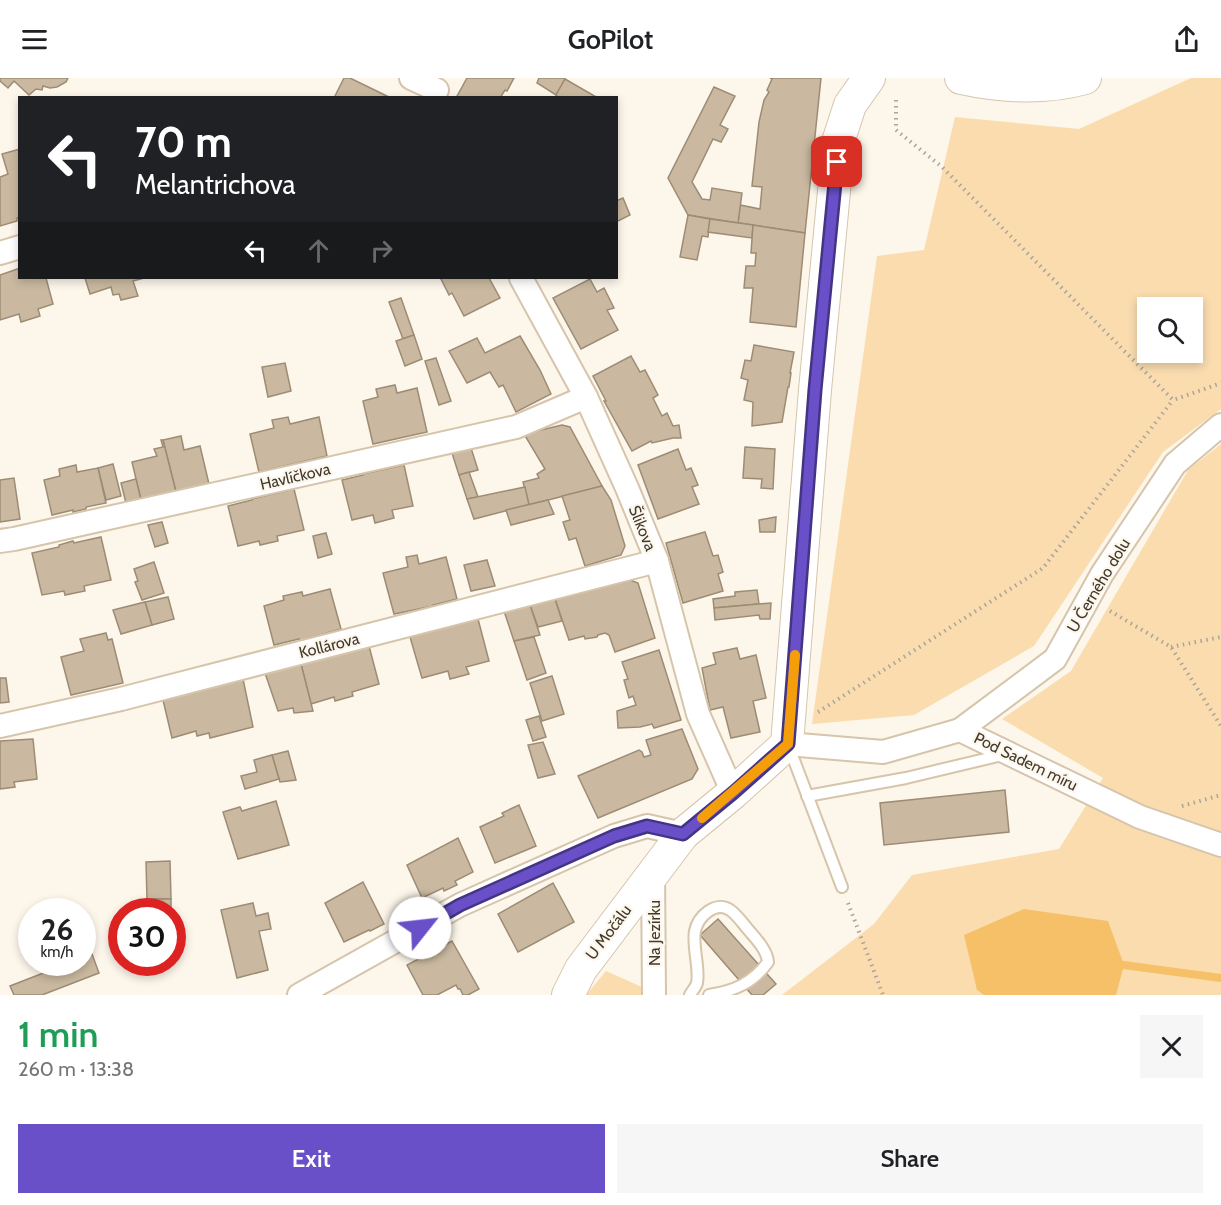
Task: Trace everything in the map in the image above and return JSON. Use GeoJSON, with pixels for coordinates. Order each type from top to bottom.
{"type":"FeatureCollection","features":[{"type":"Feature","properties":{"kind":"street"},"geometry":{"type":"LineString","coordinates":[[411,78],[439,88]]}},
{"type":"Feature","properties":{"kind":"street"},"geometry":{"type":"LineString","coordinates":[[789,732],[815,390],[839,139],[850,105],[868,78]]}},
{"type":"Feature","properties":{"kind":"street"},"geometry":{"type":"LineString","coordinates":[[961,78],[978,82],[1026,86],[1071,82],[1085,78]]}},
{"type":"Feature","properties":{"kind":"street"},"geometry":{"type":"LineString","coordinates":[[0,253],[18,248]]}},
{"type":"Feature","properties":{"kind":"street","name":"Šlikova"},"geometry":{"type":"LineString","coordinates":[[522,279],[586,397],[627,488],[657,561],[698,714],[733,793]]}},
{"type":"Feature","properties":{"kind":"street","name":"Havlíčkova"},"geometry":{"type":"LineString","coordinates":[[0,541],[516,427],[586,397]]}},
{"type":"Feature","properties":{"kind":"street","name":"U Černého dolu"},"geometry":{"type":"LineString","coordinates":[[960,730],[1055,659],[1102,574],[1174,464],[1221,425]]}},
{"type":"Feature","properties":{"kind":"street","name":"Kollárova"},"geometry":{"type":"LineString","coordinates":[[0,726],[121,699],[657,561]]}},
{"type":"Feature","properties":{"kind":"street","name":"Pod Sadem míru"},"geometry":{"type":"LineString","coordinates":[[789,732],[883,752],[960,730],[1140,816],[1221,845]]}},
{"type":"Feature","properties":{"kind":"street","name":"U Močálu"},"geometry":{"type":"LineString","coordinates":[[568,995],[581,969],[683,834],[733,793],[789,732]]}},
{"type":"Feature","properties":{"kind":"street"},"geometry":{"type":"LineString","coordinates":[[299,995],[460,905],[614,836],[647,826],[683,834]]}},
{"type":"Feature","properties":{"kind":"street","name":"Na Jezírku"},"geometry":{"type":"LineString","coordinates":[[653,871],[654,995]]}},
{"type":"Feature","properties":{"kind":"lane"},"geometry":{"type":"LineString","coordinates":[[789,732],[807,796],[842,887]]}},
{"type":"Feature","properties":{"kind":"lane"},"geometry":{"type":"LineString","coordinates":[[807,796],[906,778],[1008,753]]}},
{"type":"Feature","properties":{"kind":"lane"},"geometry":{"type":"LineString","coordinates":[[690,995],[697,983],[694,932],[705,913],[722,906],[731,910],[753,935],[768,955],[768,962],[743,986],[724,993],[709,995]]}},
{"type":"Feature","properties":{"kind":"path"},"geometry":{"type":"LineString","coordinates":[[896,100],[896,129],[942,167],[1173,400]]}},
{"type":"Feature","properties":{"kind":"path"},"geometry":{"type":"LineString","coordinates":[[789,732],[1043,568],[1173,400],[1221,384]]}},
{"type":"Feature","properties":{"kind":"path"},"geometry":{"type":"LineString","coordinates":[[1088,598],[1171,647],[1221,726]]}},
{"type":"Feature","properties":{"kind":"path"},"geometry":{"type":"LineString","coordinates":[[1171,647],[1221,637]]}},
{"type":"Feature","properties":{"kind":"path"},"geometry":{"type":"LineString","coordinates":[[842,887],[883,995]]}},
{"type":"Feature","properties":{"kind":"shaded area"},"geometry":{"type":"Polygon","coordinates":[[[1191,78],[1221,78],[1221,409],[1163,452],[1034,646],[914,715],[812,724],[877,256],[924,250],[955,117],[1079,129],[1191,78]]]}},
{"type":"Feature","properties":{"kind":"shaded area"},"geometry":{"type":"Polygon","coordinates":[[[1221,444],[1221,995],[782,995],[874,924],[912,875],[1059,849],[1103,778],[1002,719],[1071,671],[1188,470],[1221,444]]]}},
{"type":"Feature","properties":{"kind":"shaded area"},"geometry":{"type":"Polygon","coordinates":[[[1024,909],[1108,921],[1124,965],[1116,995],[984,995],[977,990],[964,935],[1024,909]]]}},
{"type":"Feature","properties":{"kind":"shaded area"},"geometry":{"type":"Polygon","coordinates":[[[606,971],[642,987],[642,995],[586,995],[606,971]]]}},
{"type":"Feature","properties":{"kind":"building"},"geometry":{"type":"Polygon","coordinates":[[[0,78],[68,78],[66,82],[57,87],[43,86],[42,90],[36,89],[29,95],[14,81],[8,88],[0,81],[0,78]]]}},
{"type":"Feature","properties":{"kind":"building"},"geometry":{"type":"Polygon","coordinates":[[[344,78],[350,78],[387,96],[335,96],[344,78]]]}},
{"type":"Feature","properties":{"kind":"building"},"geometry":{"type":"Polygon","coordinates":[[[467,78],[514,78],[507,91],[505,90],[501,96],[457,96],[467,78]]]}},
{"type":"Feature","properties":{"kind":"building"},"geometry":{"type":"Polygon","coordinates":[[[539,78],[565,79],[556,95],[537,83],[539,78]]]}},
{"type":"Feature","properties":{"kind":"building"},"geometry":{"type":"Polygon","coordinates":[[[770,78],[821,78],[805,233],[738,223],[740,205],[760,209],[762,187],[752,186],[759,122],[764,100],[769,92],[767,90],[772,79],[770,78]]]}},
{"type":"Feature","properties":{"kind":"building"},"geometry":{"type":"Polygon","coordinates":[[[565,79],[595,96],[557,96],[565,79]]]}},
{"type":"Feature","properties":{"kind":"building"},"geometry":{"type":"Polygon","coordinates":[[[714,87],[735,96],[720,125],[728,129],[721,142],[713,139],[692,182],[702,199],[710,200],[712,188],[742,193],[738,223],[688,215],[668,178],[714,87]]]}},
{"type":"Feature","properties":{"kind":"building"},"geometry":{"type":"Polygon","coordinates":[[[18,150],[18,218],[17,221],[0,226],[0,177],[8,174],[2,154],[18,150]]]}},
{"type":"Feature","properties":{"kind":"building"},"geometry":{"type":"Polygon","coordinates":[[[623,198],[630,215],[618,221],[618,200],[623,198]]]}},
{"type":"Feature","properties":{"kind":"building"},"geometry":{"type":"Polygon","coordinates":[[[688,215],[710,219],[708,237],[702,236],[697,260],[680,257],[688,215]]]}},
{"type":"Feature","properties":{"kind":"building"},"geometry":{"type":"Polygon","coordinates":[[[710,219],[753,225],[752,238],[708,232],[710,219]]]}},
{"type":"Feature","properties":{"kind":"building"},"geometry":{"type":"Polygon","coordinates":[[[753,225],[805,233],[796,327],[750,322],[753,288],[744,288],[746,266],[755,266],[756,253],[751,253],[753,225]]]}},
{"type":"Feature","properties":{"kind":"building"},"geometry":{"type":"Polygon","coordinates":[[[18,269],[18,279],[46,279],[53,304],[38,309],[40,316],[21,322],[19,314],[0,320],[0,275],[18,269]]]}},
{"type":"Feature","properties":{"kind":"building"},"geometry":{"type":"Polygon","coordinates":[[[85,279],[140,279],[133,281],[138,296],[121,300],[119,294],[113,295],[111,287],[90,294],[85,279]]]}},
{"type":"Feature","properties":{"kind":"building"},"geometry":{"type":"Polygon","coordinates":[[[441,279],[490,279],[500,298],[464,316],[452,293],[449,295],[441,279]]]}},
{"type":"Feature","properties":{"kind":"building"},"geometry":{"type":"Polygon","coordinates":[[[590,279],[597,292],[604,288],[614,308],[607,310],[618,330],[581,349],[553,298],[590,279]]]}},
{"type":"Feature","properties":{"kind":"building"},"geometry":{"type":"Polygon","coordinates":[[[401,298],[414,335],[403,339],[389,302],[401,298]]]}},
{"type":"Feature","properties":{"kind":"building"},"geometry":{"type":"Polygon","coordinates":[[[414,335],[422,359],[405,366],[396,341],[414,335]]]}},
{"type":"Feature","properties":{"kind":"building"},"geometry":{"type":"Polygon","coordinates":[[[520,336],[551,394],[516,412],[503,385],[499,387],[490,372],[467,383],[449,351],[477,338],[485,353],[520,336]]]}},
{"type":"Feature","properties":{"kind":"building"},"geometry":{"type":"Polygon","coordinates":[[[754,345],[794,352],[782,422],[752,426],[753,402],[744,400],[748,380],[741,378],[745,360],[751,361],[754,345]]]}},
{"type":"Feature","properties":{"kind":"building"},"geometry":{"type":"Polygon","coordinates":[[[631,356],[640,372],[645,370],[658,395],[653,398],[662,416],[667,413],[673,426],[679,425],[681,438],[652,443],[651,441],[632,451],[593,376],[631,356]]]}},
{"type":"Feature","properties":{"kind":"building"},"geometry":{"type":"Polygon","coordinates":[[[436,358],[451,401],[439,405],[425,361],[436,358]]]}},
{"type":"Feature","properties":{"kind":"building"},"geometry":{"type":"Polygon","coordinates":[[[285,363],[291,391],[268,397],[262,367],[285,363]]]}},
{"type":"Feature","properties":{"kind":"building"},"geometry":{"type":"Polygon","coordinates":[[[395,385],[397,393],[417,388],[427,432],[373,444],[363,401],[378,397],[376,389],[395,385]]]}},
{"type":"Feature","properties":{"kind":"building"},"geometry":{"type":"Polygon","coordinates":[[[288,417],[290,424],[319,417],[327,456],[259,472],[250,434],[274,428],[272,420],[288,417]]]}},
{"type":"Feature","properties":{"kind":"building"},"geometry":{"type":"Polygon","coordinates":[[[562,425],[570,427],[602,486],[529,505],[523,482],[539,478],[537,474],[545,469],[524,434],[562,425]]]}},
{"type":"Feature","properties":{"kind":"building"},"geometry":{"type":"Polygon","coordinates":[[[181,436],[184,450],[200,446],[209,484],[176,492],[163,440],[181,436]]]}},
{"type":"Feature","properties":{"kind":"building"},"geometry":{"type":"Polygon","coordinates":[[[161,440],[163,440],[176,492],[141,500],[132,462],[157,456],[154,449],[163,447],[161,440]]]}},
{"type":"Feature","properties":{"kind":"building"},"geometry":{"type":"Polygon","coordinates":[[[745,447],[775,449],[773,489],[761,488],[762,479],[743,478],[745,447]]]}},
{"type":"Feature","properties":{"kind":"building"},"geometry":{"type":"Polygon","coordinates":[[[471,448],[478,470],[459,475],[452,453],[471,448]]]}},
{"type":"Feature","properties":{"kind":"building"},"geometry":{"type":"Polygon","coordinates":[[[678,449],[686,470],[691,468],[698,485],[692,487],[699,504],[658,519],[638,465],[678,449]]]}},
{"type":"Feature","properties":{"kind":"building"},"geometry":{"type":"Polygon","coordinates":[[[113,464],[121,496],[106,500],[98,468],[113,464]]]}},
{"type":"Feature","properties":{"kind":"building"},"geometry":{"type":"Polygon","coordinates":[[[76,465],[77,472],[98,468],[106,503],[52,515],[44,480],[60,476],[59,469],[76,465]]]}},
{"type":"Feature","properties":{"kind":"building"},"geometry":{"type":"Polygon","coordinates":[[[404,465],[413,506],[392,510],[394,518],[375,523],[373,515],[352,520],[342,480],[404,465]]]}},
{"type":"Feature","properties":{"kind":"building"},"geometry":{"type":"Polygon","coordinates":[[[469,472],[478,497],[467,499],[459,475],[469,472]]]}},
{"type":"Feature","properties":{"kind":"building"},"geometry":{"type":"Polygon","coordinates":[[[14,478],[20,519],[0,522],[0,480],[14,478]]]}},
{"type":"Feature","properties":{"kind":"building"},"geometry":{"type":"Polygon","coordinates":[[[136,479],[141,500],[126,503],[121,483],[136,479]]]}},
{"type":"Feature","properties":{"kind":"building"},"geometry":{"type":"Polygon","coordinates":[[[602,486],[611,500],[625,546],[621,555],[585,566],[576,538],[569,540],[563,522],[570,520],[562,496],[602,486]]]}},
{"type":"Feature","properties":{"kind":"building"},"geometry":{"type":"Polygon","coordinates":[[[525,487],[529,505],[474,519],[467,499],[525,487]]]}},
{"type":"Feature","properties":{"kind":"building"},"geometry":{"type":"Polygon","coordinates":[[[294,489],[304,530],[277,536],[278,541],[260,545],[259,541],[238,546],[228,506],[294,489]]]}},
{"type":"Feature","properties":{"kind":"building"},"geometry":{"type":"Polygon","coordinates":[[[548,500],[554,514],[511,525],[506,510],[548,500]]]}},
{"type":"Feature","properties":{"kind":"building"},"geometry":{"type":"Polygon","coordinates":[[[776,517],[775,532],[760,532],[759,520],[776,517]]]}},
{"type":"Feature","properties":{"kind":"building"},"geometry":{"type":"Polygon","coordinates":[[[162,522],[168,543],[155,547],[148,525],[162,522]]]}},
{"type":"Feature","properties":{"kind":"building"},"geometry":{"type":"Polygon","coordinates":[[[705,532],[713,556],[718,555],[723,572],[718,574],[723,591],[683,603],[666,543],[705,532]]]}},
{"type":"Feature","properties":{"kind":"building"},"geometry":{"type":"Polygon","coordinates":[[[326,533],[332,554],[318,558],[313,536],[326,533]]]}},
{"type":"Feature","properties":{"kind":"building"},"geometry":{"type":"Polygon","coordinates":[[[101,537],[111,580],[84,586],[85,591],[65,595],[64,591],[42,595],[32,553],[59,547],[59,545],[73,541],[74,543],[101,537]]]}},
{"type":"Feature","properties":{"kind":"building"},"geometry":{"type":"Polygon","coordinates":[[[417,555],[419,564],[446,557],[457,599],[394,614],[383,573],[408,567],[406,557],[417,555]]]}},
{"type":"Feature","properties":{"kind":"building"},"geometry":{"type":"Polygon","coordinates":[[[487,560],[495,586],[471,591],[464,565],[487,560]]]}},
{"type":"Feature","properties":{"kind":"building"},"geometry":{"type":"Polygon","coordinates":[[[154,562],[164,593],[142,600],[135,582],[138,581],[134,569],[154,562]]]}},
{"type":"Feature","properties":{"kind":"building"},"geometry":{"type":"Polygon","coordinates":[[[630,580],[638,583],[655,638],[615,652],[609,635],[605,633],[597,637],[585,639],[584,636],[569,640],[555,599],[630,580]]]}},
{"type":"Feature","properties":{"kind":"building"},"geometry":{"type":"Polygon","coordinates":[[[330,589],[341,629],[299,641],[299,639],[274,645],[264,606],[284,600],[283,596],[302,592],[303,596],[330,589]]]}},
{"type":"Feature","properties":{"kind":"building"},"geometry":{"type":"Polygon","coordinates":[[[757,590],[759,604],[714,608],[713,599],[735,596],[735,592],[757,590]]]}},
{"type":"Feature","properties":{"kind":"building"},"geometry":{"type":"Polygon","coordinates":[[[168,597],[174,619],[152,625],[145,602],[168,597]]]}},
{"type":"Feature","properties":{"kind":"building"},"geometry":{"type":"Polygon","coordinates":[[[555,599],[562,621],[538,627],[530,605],[555,599]]]}},
{"type":"Feature","properties":{"kind":"building"},"geometry":{"type":"Polygon","coordinates":[[[145,602],[152,625],[121,634],[113,610],[145,602]]]}},
{"type":"Feature","properties":{"kind":"building"},"geometry":{"type":"Polygon","coordinates":[[[771,603],[770,619],[760,619],[759,615],[715,620],[714,608],[771,603]]]}},
{"type":"Feature","properties":{"kind":"building"},"geometry":{"type":"Polygon","coordinates":[[[530,605],[540,635],[514,641],[504,611],[530,605]]]}},
{"type":"Feature","properties":{"kind":"building"},"geometry":{"type":"Polygon","coordinates":[[[478,619],[489,661],[466,667],[469,674],[450,679],[448,671],[422,678],[410,637],[478,619]]]}},
{"type":"Feature","properties":{"kind":"building"},"geometry":{"type":"Polygon","coordinates":[[[106,633],[108,640],[112,639],[123,683],[71,695],[61,657],[84,651],[80,639],[106,633]]]}},
{"type":"Feature","properties":{"kind":"building"},"geometry":{"type":"Polygon","coordinates":[[[534,637],[546,673],[527,680],[514,641],[534,637]]]}},
{"type":"Feature","properties":{"kind":"building"},"geometry":{"type":"Polygon","coordinates":[[[369,646],[379,684],[352,692],[353,696],[335,701],[334,697],[311,704],[301,664],[369,646]]]}},
{"type":"Feature","properties":{"kind":"building"},"geometry":{"type":"Polygon","coordinates":[[[737,648],[740,659],[756,655],[766,698],[753,701],[760,732],[731,738],[723,707],[710,710],[702,668],[716,664],[713,653],[737,648]]]}},
{"type":"Feature","properties":{"kind":"building"},"geometry":{"type":"Polygon","coordinates":[[[659,650],[681,720],[654,728],[652,724],[618,728],[617,711],[636,705],[633,696],[629,698],[624,680],[628,679],[622,662],[659,650]]]}},
{"type":"Feature","properties":{"kind":"building"},"geometry":{"type":"Polygon","coordinates":[[[301,664],[313,711],[294,713],[293,708],[278,711],[265,673],[301,664]]]}},
{"type":"Feature","properties":{"kind":"building"},"geometry":{"type":"Polygon","coordinates":[[[552,676],[564,714],[542,721],[530,683],[552,676]]]}},
{"type":"Feature","properties":{"kind":"building"},"geometry":{"type":"Polygon","coordinates":[[[0,678],[6,678],[9,702],[0,703],[0,678]]]}},
{"type":"Feature","properties":{"kind":"building"},"geometry":{"type":"Polygon","coordinates":[[[243,679],[253,727],[210,738],[209,733],[197,736],[196,731],[172,738],[163,700],[243,679]]]}},
{"type":"Feature","properties":{"kind":"building"},"geometry":{"type":"Polygon","coordinates":[[[539,716],[546,737],[533,741],[526,720],[539,716]]]}},
{"type":"Feature","properties":{"kind":"building"},"geometry":{"type":"Polygon","coordinates":[[[682,729],[698,769],[692,779],[598,818],[578,776],[639,750],[644,757],[651,755],[646,740],[682,729]]]}},
{"type":"Feature","properties":{"kind":"building"},"geometry":{"type":"Polygon","coordinates":[[[33,739],[37,779],[14,782],[15,787],[0,789],[0,741],[33,739]]]}},
{"type":"Feature","properties":{"kind":"building"},"geometry":{"type":"Polygon","coordinates":[[[543,742],[555,774],[538,778],[528,745],[543,742]]]}},
{"type":"Feature","properties":{"kind":"building"},"geometry":{"type":"Polygon","coordinates":[[[288,751],[296,780],[280,782],[272,755],[288,751]]]}},
{"type":"Feature","properties":{"kind":"building"},"geometry":{"type":"Polygon","coordinates":[[[272,755],[279,779],[245,789],[241,776],[257,772],[254,760],[272,755]]]}},
{"type":"Feature","properties":{"kind":"building"},"geometry":{"type":"Polygon","coordinates":[[[1005,790],[1009,832],[884,845],[880,803],[1005,790]]]}},
{"type":"Feature","properties":{"kind":"building"},"geometry":{"type":"Polygon","coordinates":[[[276,801],[289,845],[238,859],[223,812],[240,807],[242,811],[276,801]]]}},
{"type":"Feature","properties":{"kind":"building"},"geometry":{"type":"Polygon","coordinates":[[[519,805],[536,846],[495,863],[480,827],[504,816],[502,813],[519,805]]]}},
{"type":"Feature","properties":{"kind":"building"},"geometry":{"type":"Polygon","coordinates":[[[458,838],[473,872],[455,881],[457,885],[444,891],[443,888],[422,898],[407,865],[458,838]]]}},
{"type":"Feature","properties":{"kind":"building"},"geometry":{"type":"Polygon","coordinates":[[[170,861],[171,898],[147,898],[146,862],[170,861]]]}},
{"type":"Feature","properties":{"kind":"building"},"geometry":{"type":"Polygon","coordinates":[[[363,882],[384,924],[344,942],[325,903],[363,882]]]}},
{"type":"Feature","properties":{"kind":"building"},"geometry":{"type":"Polygon","coordinates":[[[553,883],[574,922],[518,952],[498,914],[553,883]]]}},
{"type":"Feature","properties":{"kind":"building"},"geometry":{"type":"Polygon","coordinates":[[[253,903],[256,916],[268,913],[271,929],[259,931],[268,970],[237,978],[221,910],[253,903]]]}},
{"type":"Feature","properties":{"kind":"building"},"geometry":{"type":"Polygon","coordinates":[[[718,919],[776,984],[763,995],[752,995],[700,935],[718,919]]]}},
{"type":"Feature","properties":{"kind":"building"},"geometry":{"type":"Polygon","coordinates":[[[452,941],[479,989],[463,995],[456,985],[437,995],[423,995],[407,965],[452,941]]]}},
{"type":"Feature","properties":{"kind":"building"},"geometry":{"type":"Polygon","coordinates":[[[36,976],[91,976],[42,995],[14,995],[10,986],[36,976]]]}},
{"type":"Feature","properties":{"kind":"waterway"},"geometry":{"type":"LineString","coordinates":[[1116,964],[1221,978]]}},
{"type":"Feature","properties":{"kind":"slow traffic"},"geometry":{"type":"LineString","coordinates":[[702,818],[788,744],[795,655]]}},
{"type":"Feature","properties":{"kind":"route"},"geometry":{"type":"LineString","coordinates":[[420,928],[460,905],[614,836],[647,826],[683,834],[788,744],[815,390],[837,162]]}}]}
